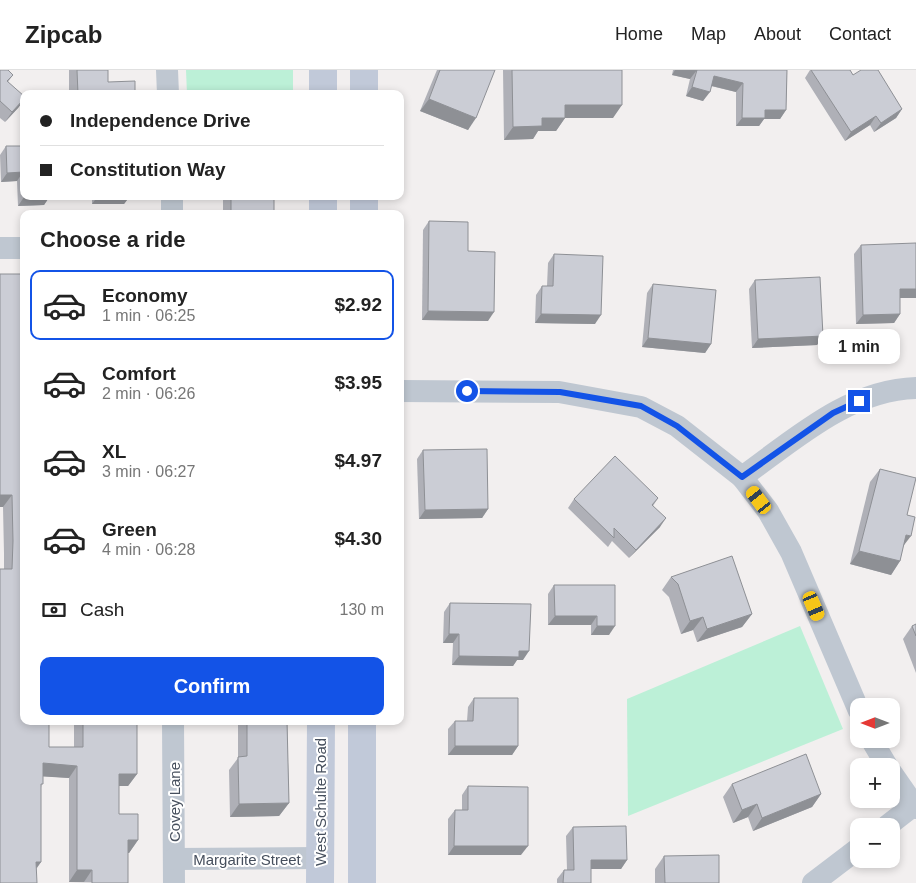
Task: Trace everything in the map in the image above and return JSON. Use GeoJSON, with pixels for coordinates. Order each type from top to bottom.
{"type":"FeatureCollection","features":[{"type":"Feature","properties":{"kind":"main road"},"geometry":{"type":"LineString","coordinates":[[323,70],[323,90]]}},
{"type":"Feature","properties":{"kind":"main road"},"geometry":{"type":"LineString","coordinates":[[364,70],[364,90]]}},
{"type":"Feature","properties":{"kind":"main road","name":"West Schulte Road"},"geometry":{"type":"LineString","coordinates":[[320,871],[321,725]]}},
{"type":"Feature","properties":{"kind":"main road"},"geometry":{"type":"LineString","coordinates":[[362,725],[362,883]]}},
{"type":"Feature","properties":{"kind":"street"},"geometry":{"type":"LineString","coordinates":[[168,70],[168,90]]}},
{"type":"Feature","properties":{"kind":"street"},"geometry":{"type":"LineString","coordinates":[[0,248],[20,248]]}},
{"type":"Feature","properties":{"kind":"street"},"geometry":{"type":"LineString","coordinates":[[742,477],[833,413],[872,396],[916,388]]}},
{"type":"Feature","properties":{"kind":"street"},"geometry":{"type":"LineString","coordinates":[[404,391],[560,392],[641,406],[677,426],[742,477],[768,511],[791,552],[853,698]]}},
{"type":"Feature","properties":{"kind":"street","name":"Covey Lane"},"geometry":{"type":"LineString","coordinates":[[173,725],[174,883]]}},
{"type":"Feature","properties":{"kind":"street"},"geometry":{"type":"LineString","coordinates":[[899,818],[915,807],[900,785]]}},
{"type":"Feature","properties":{"kind":"street"},"geometry":{"type":"LineString","coordinates":[[813,883],[850,855]]}},
{"type":"Feature","properties":{"kind":"street","name":"Margarite Street"},"geometry":{"type":"LineString","coordinates":[[174,859],[320,871]]}},
{"type":"Feature","properties":{"kind":"green space"},"geometry":{"type":"Polygon","coordinates":[[[186,70],[293,70],[293,90],[187,90],[186,70]]]}},
{"type":"Feature","properties":{"kind":"green space"},"geometry":{"type":"Polygon","coordinates":[[[800,626],[843,729],[628,816],[627,699],[800,626]]]}},
{"type":"Feature","properties":{"kind":"building"},"geometry":{"type":"Polygon","coordinates":[[[0,70],[8,70],[13,75],[7,81],[20,92],[20,103],[12,112],[0,101],[0,70]]]}},
{"type":"Feature","properties":{"kind":"building"},"geometry":{"type":"Polygon","coordinates":[[[77,70],[108,70],[108,82],[135,81],[135,90],[78,90],[77,70]]]}},
{"type":"Feature","properties":{"kind":"building"},"geometry":{"type":"Polygon","coordinates":[[[440,70],[495,70],[476,118],[429,99],[440,70]]]}},
{"type":"Feature","properties":{"kind":"building"},"geometry":{"type":"Polygon","coordinates":[[[512,70],[622,70],[622,105],[565,105],[565,118],[542,118],[542,126],[513,127],[512,70]]]}},
{"type":"Feature","properties":{"kind":"building"},"geometry":{"type":"Polygon","coordinates":[[[697,70],[787,70],[786,110],[765,110],[765,118],[742,118],[743,83],[714,76],[710,92],[692,87],[697,70]]]}},
{"type":"Feature","properties":{"kind":"building"},"geometry":{"type":"Polygon","coordinates":[[[811,70],[850,70],[853,75],[861,70],[878,70],[902,109],[881,123],[876,116],[851,132],[811,70]]]}},
{"type":"Feature","properties":{"kind":"building"},"geometry":{"type":"Polygon","coordinates":[[[6,146],[20,146],[20,172],[7,173],[6,146]]]}},
{"type":"Feature","properties":{"kind":"building"},"geometry":{"type":"Polygon","coordinates":[[[231,200],[274,200],[274,210],[231,210],[231,200]]]}},
{"type":"Feature","properties":{"kind":"building"},"geometry":{"type":"Polygon","coordinates":[[[429,221],[468,222],[468,251],[495,252],[494,312],[428,311],[429,221]]]}},
{"type":"Feature","properties":{"kind":"building"},"geometry":{"type":"Polygon","coordinates":[[[916,243],[916,289],[900,289],[900,314],[863,315],[861,245],[916,243]]]}},
{"type":"Feature","properties":{"kind":"building"},"geometry":{"type":"Polygon","coordinates":[[[554,254],[603,256],[601,315],[541,314],[542,286],[553,286],[554,254]]]}},
{"type":"Feature","properties":{"kind":"building"},"geometry":{"type":"Polygon","coordinates":[[[0,274],[20,274],[20,725],[49,725],[49,747],[83,747],[83,725],[137,725],[137,774],[119,774],[119,814],[138,814],[138,840],[128,840],[128,883],[92,883],[92,870],[77,870],[77,766],[43,763],[43,784],[41,784],[41,862],[36,862],[37,883],[0,883],[0,569],[12,569],[13,541],[12,495],[0,495],[0,274]]]}},
{"type":"Feature","properties":{"kind":"building"},"geometry":{"type":"Polygon","coordinates":[[[820,277],[823,336],[758,339],[755,280],[820,277]]]}},
{"type":"Feature","properties":{"kind":"building"},"geometry":{"type":"Polygon","coordinates":[[[653,284],[716,290],[711,344],[648,338],[653,284]]]}},
{"type":"Feature","properties":{"kind":"building"},"geometry":{"type":"Polygon","coordinates":[[[487,449],[488,509],[425,510],[423,450],[487,449]]]}},
{"type":"Feature","properties":{"kind":"building"},"geometry":{"type":"Polygon","coordinates":[[[615,456],[658,498],[652,505],[666,518],[636,550],[614,528],[614,538],[574,499],[615,456]]]}},
{"type":"Feature","properties":{"kind":"building"},"geometry":{"type":"Polygon","coordinates":[[[880,469],[916,478],[907,515],[915,517],[911,536],[906,535],[900,561],[859,551],[880,469]]]}},
{"type":"Feature","properties":{"kind":"building"},"geometry":{"type":"Polygon","coordinates":[[[732,556],[752,614],[707,629],[703,617],[690,621],[678,584],[671,577],[732,556]]]}},
{"type":"Feature","properties":{"kind":"building"},"geometry":{"type":"Polygon","coordinates":[[[554,585],[615,585],[615,626],[597,626],[597,616],[555,616],[554,585]]]}},
{"type":"Feature","properties":{"kind":"building"},"geometry":{"type":"Polygon","coordinates":[[[450,603],[531,604],[529,651],[519,651],[519,657],[459,656],[459,634],[449,634],[450,603]]]}},
{"type":"Feature","properties":{"kind":"building"},"geometry":{"type":"Polygon","coordinates":[[[916,624],[916,636],[912,626],[916,624]]]}},
{"type":"Feature","properties":{"kind":"building"},"geometry":{"type":"Polygon","coordinates":[[[474,698],[518,698],[518,746],[455,746],[455,721],[473,721],[474,698]]]}},
{"type":"Feature","properties":{"kind":"building"},"geometry":{"type":"Polygon","coordinates":[[[247,725],[287,725],[289,803],[239,804],[238,757],[247,756],[247,725]]]}},
{"type":"Feature","properties":{"kind":"building"},"geometry":{"type":"Polygon","coordinates":[[[806,754],[821,794],[762,818],[757,804],[742,810],[732,784],[806,754]]]}},
{"type":"Feature","properties":{"kind":"building"},"geometry":{"type":"Polygon","coordinates":[[[468,786],[528,787],[528,846],[454,846],[455,810],[468,810],[468,786]]]}},
{"type":"Feature","properties":{"kind":"building"},"geometry":{"type":"Polygon","coordinates":[[[626,826],[627,860],[591,860],[591,883],[563,883],[564,870],[574,870],[573,827],[626,826]]]}},
{"type":"Feature","properties":{"kind":"building"},"geometry":{"type":"Polygon","coordinates":[[[719,855],[719,883],[665,883],[664,856],[719,855]]]}},
{"type":"Feature","properties":{"kind":"route"},"geometry":{"type":"LineString","coordinates":[[467,391],[560,392],[641,406],[677,426],[742,477],[833,413],[859,401]]}}]}
